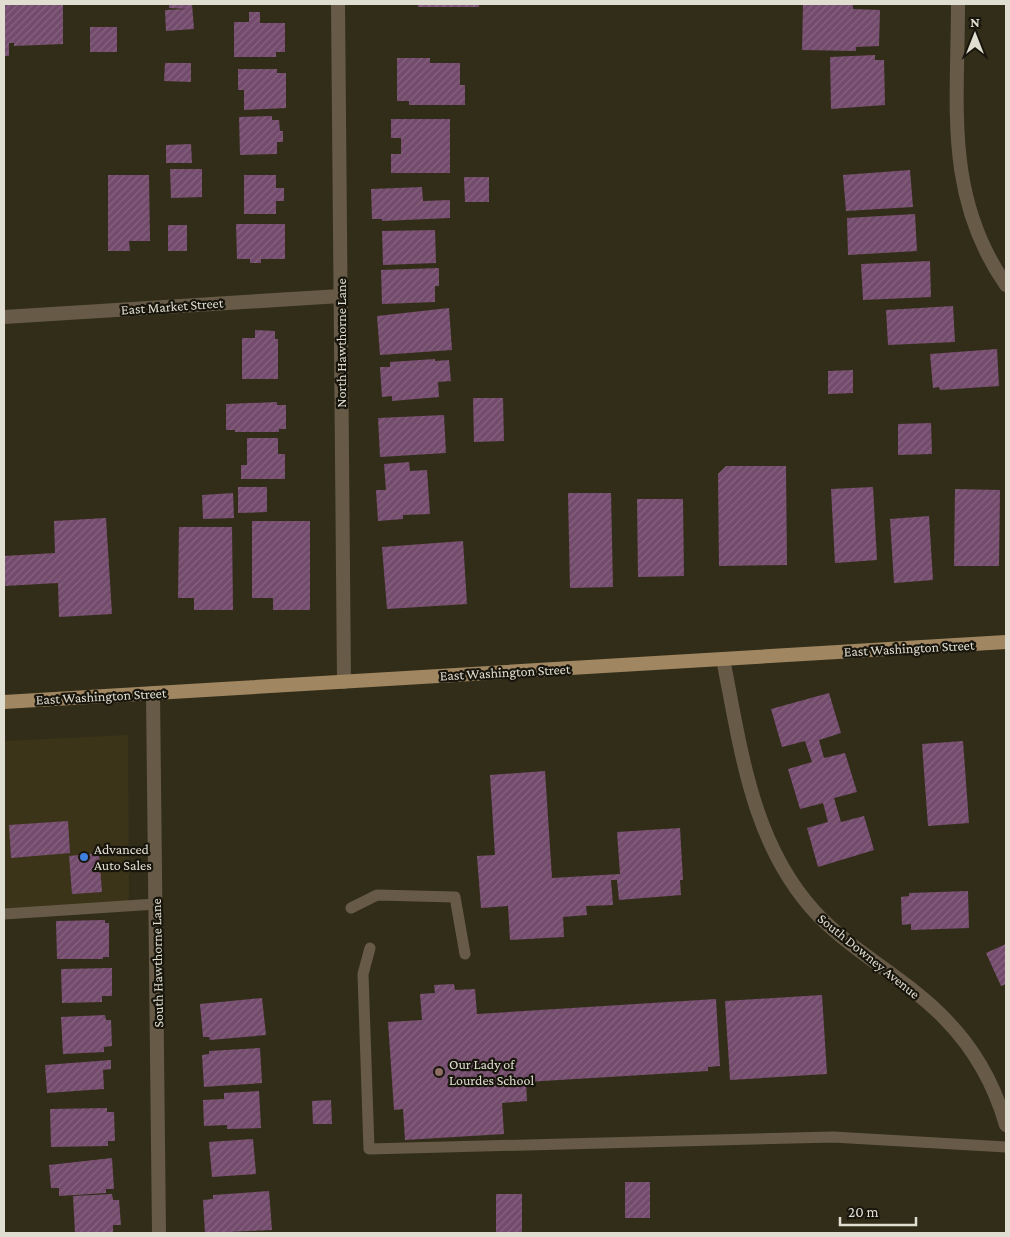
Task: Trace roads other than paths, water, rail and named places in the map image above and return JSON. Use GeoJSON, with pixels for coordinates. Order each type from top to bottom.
{"type":"FeatureCollection","features":[{"type":"Feature","properties":{"kind":"main road","name":"East Washington Street"},"geometry":{"type":"LineString","coordinates":[[4,702],[1006,642]]}},
{"type":"Feature","properties":{"kind":"street","name":"North Hawthorne Lane"},"geometry":{"type":"LineString","coordinates":[[338,4],[344,682]]}},
{"type":"Feature","properties":{"kind":"street"},"geometry":{"type":"LineString","coordinates":[[958,4],[958,140],[961,176],[977,233],[987,255],[1006,285]]}},
{"type":"Feature","properties":{"kind":"street","name":"East Market Street"},"geometry":{"type":"LineString","coordinates":[[4,317],[340,296]]}},
{"type":"Feature","properties":{"kind":"street","name":"South Downey Avenue"},"geometry":{"type":"LineString","coordinates":[[724,659],[753,800],[775,854],[815,912],[850,943],[947,1020],[982,1068],[994,1090],[1006,1126]]}},
{"type":"Feature","properties":{"kind":"street","name":"South Hawthorne Lane"},"geometry":{"type":"LineString","coordinates":[[153,693],[159,1233]]}},
{"type":"Feature","properties":{"kind":"lane"},"geometry":{"type":"LineString","coordinates":[[351,908],[377,895],[455,897],[465,954]]}},
{"type":"Feature","properties":{"kind":"lane"},"geometry":{"type":"LineString","coordinates":[[4,914],[156,904]]}},
{"type":"Feature","properties":{"kind":"lane"},"geometry":{"type":"LineString","coordinates":[[370,948],[362,974],[369,1149],[833,1137],[1006,1147]]}},
{"type":"Feature","properties":{"kind":"place","name":"Advanced Auto Sales"},"geometry":{"type":"Point","coordinates":[84,857]}},
{"type":"Feature","properties":{"kind":"place","name":"Our Lady of Lourdes School"},"geometry":{"type":"Point","coordinates":[439,1072]}}]}
